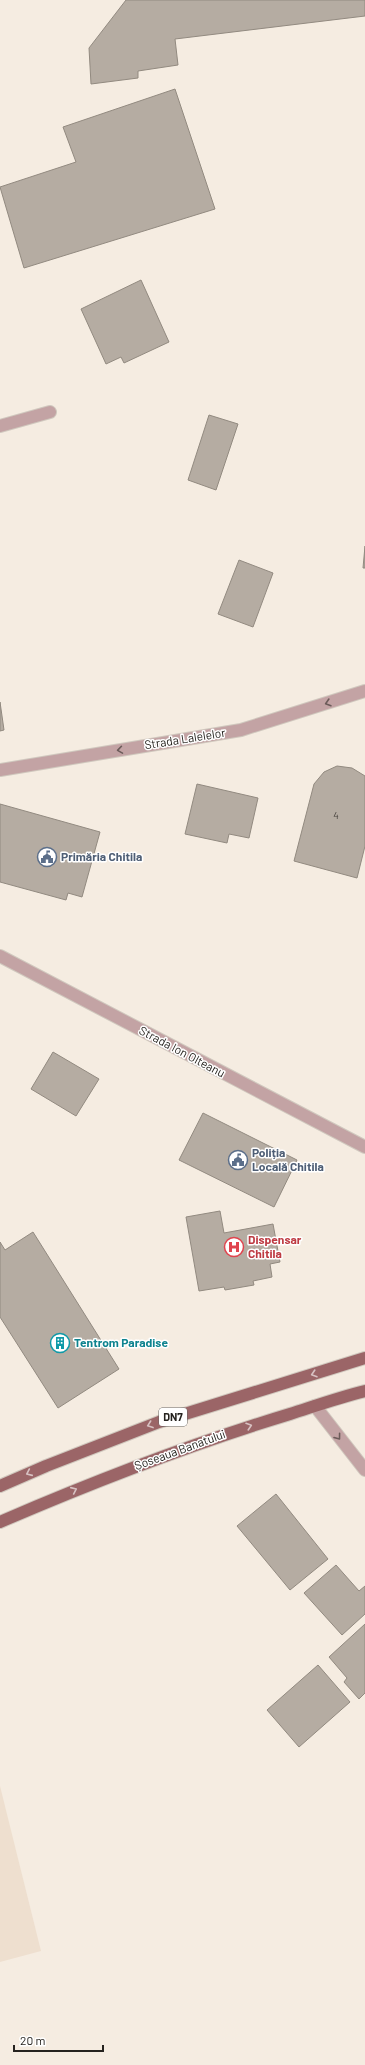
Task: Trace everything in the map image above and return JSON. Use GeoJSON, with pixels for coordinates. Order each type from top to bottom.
{"type":"FeatureCollection","features":[{"type":"Feature","properties":{"kind":"main road","name":"DN7"},"geometry":{"type":"LineString","coordinates":[[0,1486],[46,1466],[159,1422],[365,1358]]}},
{"type":"Feature","properties":{"kind":"main road","name":"Șoseaua Banatului"},"geometry":{"type":"LineString","coordinates":[[0,1522],[88,1484],[170,1453],[365,1391]]}},
{"type":"Feature","properties":{"kind":"street"},"geometry":{"type":"LineString","coordinates":[[0,426],[50,412]]}},
{"type":"Feature","properties":{"kind":"street","name":"Strada Lalelelor"},"geometry":{"type":"LineString","coordinates":[[0,770],[241,730],[365,691]]}},
{"type":"Feature","properties":{"kind":"street","name":"Strada Ion Olteanu"},"geometry":{"type":"LineString","coordinates":[[0,956],[365,1147]]}},
{"type":"Feature","properties":{"kind":"street"},"geometry":{"type":"LineString","coordinates":[[315,1406],[365,1470]]}},
{"type":"Feature","properties":{"kind":"shaded area"},"geometry":{"type":"Polygon","coordinates":[[[0,1786],[41,1951],[0,1962],[0,1786]]]}},
{"type":"Feature","properties":{"kind":"building"},"geometry":{"type":"Polygon","coordinates":[[[126,0],[365,0],[365,16],[175,39],[178,65],[138,71],[138,78],[91,84],[89,48],[126,0]]]}},
{"type":"Feature","properties":{"kind":"building"},"geometry":{"type":"Polygon","coordinates":[[[175,89],[215,209],[24,268],[0,187],[76,162],[63,127],[175,89]]]}},
{"type":"Feature","properties":{"kind":"building"},"geometry":{"type":"Polygon","coordinates":[[[141,280],[169,342],[124,363],[121,357],[106,364],[81,309],[141,280]]]}},
{"type":"Feature","properties":{"kind":"building"},"geometry":{"type":"Polygon","coordinates":[[[209,415],[238,424],[216,490],[188,480],[209,415]]]}},
{"type":"Feature","properties":{"kind":"building"},"geometry":{"type":"Polygon","coordinates":[[[365,546],[365,568],[363,568],[365,546]]]}},
{"type":"Feature","properties":{"kind":"building"},"geometry":{"type":"Polygon","coordinates":[[[239,560],[273,573],[253,627],[218,614],[239,560]]]}},
{"type":"Feature","properties":{"kind":"building"},"geometry":{"type":"Polygon","coordinates":[[[0,702],[4,730],[0,731],[0,702]]]}},
{"type":"Feature","properties":{"kind":"building"},"geometry":{"type":"Polygon","coordinates":[[[337,766],[352,768],[365,776],[365,846],[357,878],[294,861],[314,784],[324,772],[337,766]]]}},
{"type":"Feature","properties":{"kind":"building"},"geometry":{"type":"Polygon","coordinates":[[[197,784],[258,798],[249,838],[229,834],[227,843],[185,834],[197,784]]]}},
{"type":"Feature","properties":{"kind":"building","name":"Primăria Chitila"},"geometry":{"type":"Polygon","coordinates":[[[0,804],[100,832],[82,897],[68,893],[66,900],[0,882],[0,804]]]}},
{"type":"Feature","properties":{"kind":"building"},"geometry":{"type":"Polygon","coordinates":[[[53,1052],[99,1079],[76,1116],[31,1089],[53,1052]]]}},
{"type":"Feature","properties":{"kind":"building","name":"Poliția Locală Chitila"},"geometry":{"type":"Polygon","coordinates":[[[203,1113],[297,1160],[274,1207],[179,1160],[203,1113]]]}},
{"type":"Feature","properties":{"kind":"building","name":"Dispensar Chitila"},"geometry":{"type":"Polygon","coordinates":[[[220,1211],[224,1233],[273,1224],[280,1262],[270,1264],[272,1277],[253,1281],[254,1285],[225,1290],[224,1287],[199,1291],[186,1217],[220,1211]]]}},
{"type":"Feature","properties":{"kind":"building","name":"Tentrom Paradise"},"geometry":{"type":"Polygon","coordinates":[[[33,1232],[119,1369],[58,1408],[0,1317],[0,1242],[5,1250],[33,1232]]]}},
{"type":"Feature","properties":{"kind":"building"},"geometry":{"type":"Polygon","coordinates":[[[276,1494],[328,1559],[290,1590],[237,1526],[276,1494]]]}},
{"type":"Feature","properties":{"kind":"building"},"geometry":{"type":"Polygon","coordinates":[[[336,1565],[359,1591],[365,1586],[365,1614],[342,1635],[304,1593],[336,1565]]]}},
{"type":"Feature","properties":{"kind":"building"},"geometry":{"type":"Polygon","coordinates":[[[365,1624],[365,1693],[359,1699],[344,1682],[347,1678],[329,1657],[365,1624]]]}},
{"type":"Feature","properties":{"kind":"building"},"geometry":{"type":"Polygon","coordinates":[[[318,1665],[350,1702],[299,1747],[267,1710],[318,1665]]]}},
{"type":"Feature","properties":{"kind":"place","name":"Primăria Chitila"},"geometry":{"type":"Point","coordinates":[47,857]}},
{"type":"Feature","properties":{"kind":"place","name":"Poliția Locală Chitila"},"geometry":{"type":"Point","coordinates":[238,1160]}},
{"type":"Feature","properties":{"kind":"place","name":"Dispensar Chitila"},"geometry":{"type":"Point","coordinates":[234,1247]}},
{"type":"Feature","properties":{"kind":"place","name":"Tentrom Paradise"},"geometry":{"type":"Point","coordinates":[60,1343]}}]}
